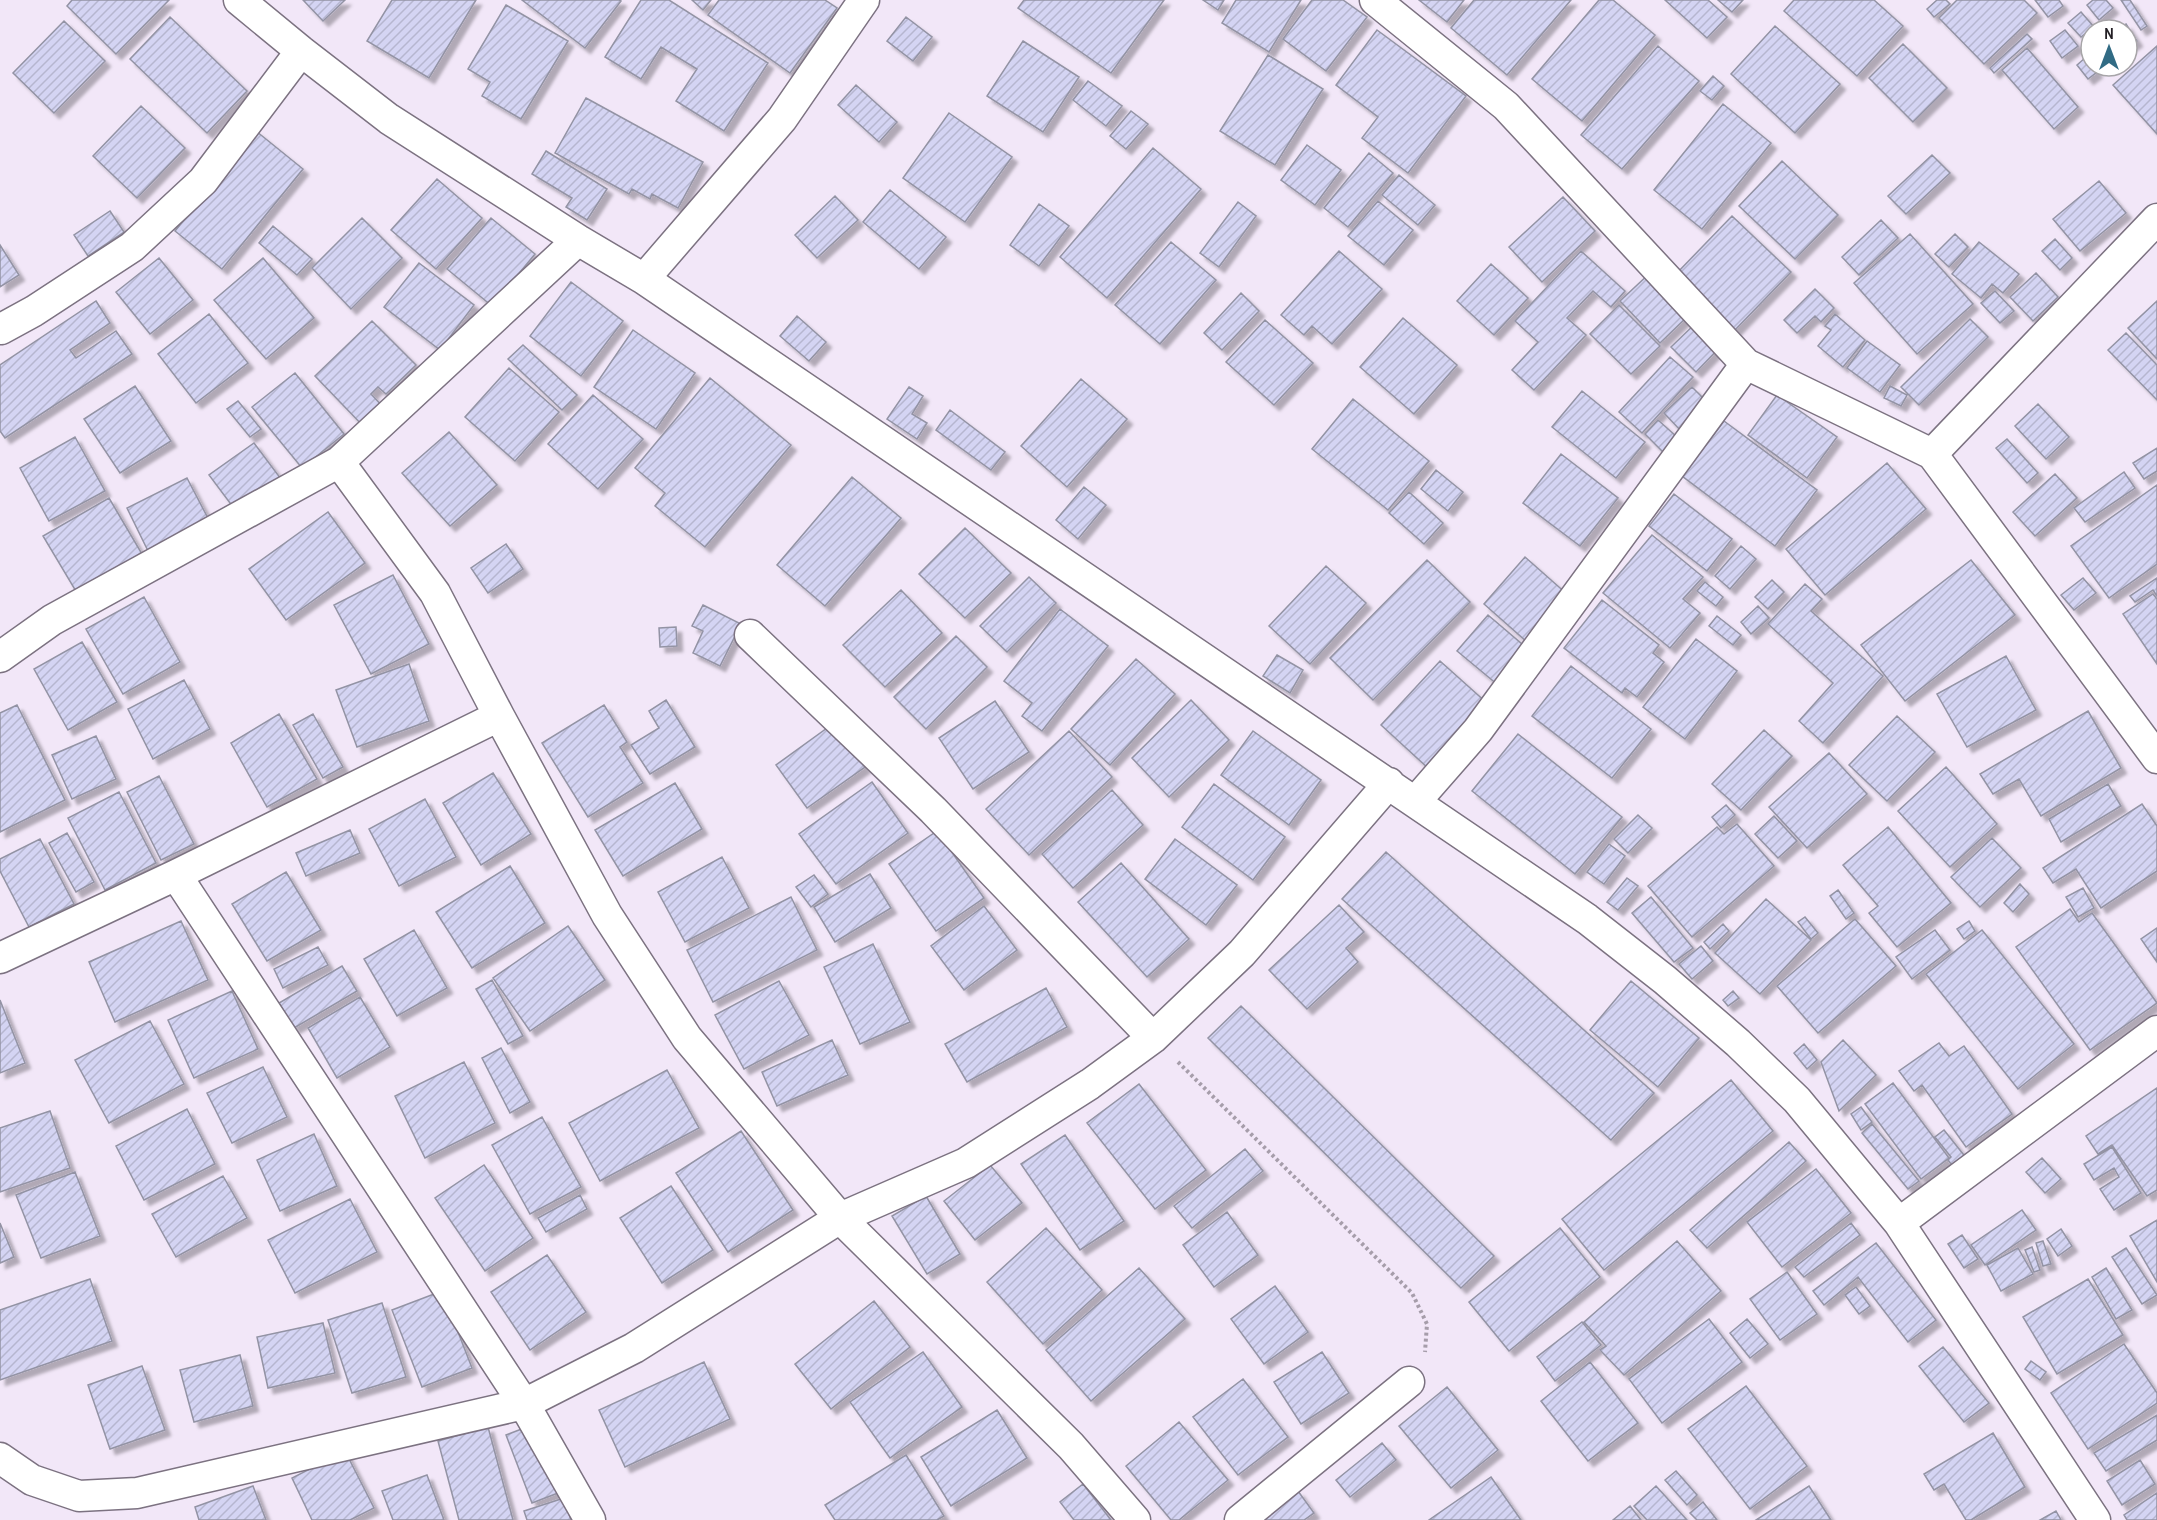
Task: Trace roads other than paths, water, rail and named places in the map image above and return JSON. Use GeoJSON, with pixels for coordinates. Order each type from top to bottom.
{"type":"FeatureCollection","features":[{"type":"Feature","properties":{"kind":"street"},"geometry":{"type":"LineString","coordinates":[[239,0],[389,118],[578,240],[644,279],[1416,801],[1587,919],[1665,980],[1738,1043],[1797,1100],[1899,1223],[2095,1520]]}},
{"type":"Feature","properties":{"kind":"street"},"geometry":{"type":"LineString","coordinates":[[644,279],[782,119],[864,0]]}},
{"type":"Feature","properties":{"kind":"street"},"geometry":{"type":"LineString","coordinates":[[1375,0],[1506,106],[1746,364],[1932,453],[2157,758]]}},
{"type":"Feature","properties":{"kind":"street"},"geometry":{"type":"LineString","coordinates":[[1,328],[34,310],[132,247],[203,181],[301,51]]}},
{"type":"Feature","properties":{"kind":"street"},"geometry":{"type":"LineString","coordinates":[[1932,453],[2157,219]]}},
{"type":"Feature","properties":{"kind":"street"},"geometry":{"type":"LineString","coordinates":[[0,657],[52,620],[339,462],[578,240]]}},
{"type":"Feature","properties":{"kind":"street"},"geometry":{"type":"LineString","coordinates":[[1416,801],[1478,730],[1746,364]]}},
{"type":"Feature","properties":{"kind":"street"},"geometry":{"type":"LineString","coordinates":[[339,462],[435,593],[607,915],[687,1038],[840,1218],[1071,1446],[1135,1520]]}},
{"type":"Feature","properties":{"kind":"street"},"geometry":{"type":"LineString","coordinates":[[750,635],[933,810],[1153,1038]]}},
{"type":"Feature","properties":{"kind":"street"},"geometry":{"type":"LineString","coordinates":[[0,958],[176,875],[499,716]]}},
{"type":"Feature","properties":{"kind":"street"},"geometry":{"type":"LineString","coordinates":[[0,1458],[32,1480],[79,1496],[137,1493],[524,1404],[634,1348],[840,1218],[966,1163],[1090,1084],[1153,1038],[1242,953],[1389,783]]}},
{"type":"Feature","properties":{"kind":"street"},"geometry":{"type":"LineString","coordinates":[[176,875],[524,1404],[590,1520]]}},
{"type":"Feature","properties":{"kind":"street"},"geometry":{"type":"LineString","coordinates":[[1899,1223],[2157,1031]]}},
{"type":"Feature","properties":{"kind":"street"},"geometry":{"type":"LineString","coordinates":[[1240,1520],[1409,1382]]}}]}
